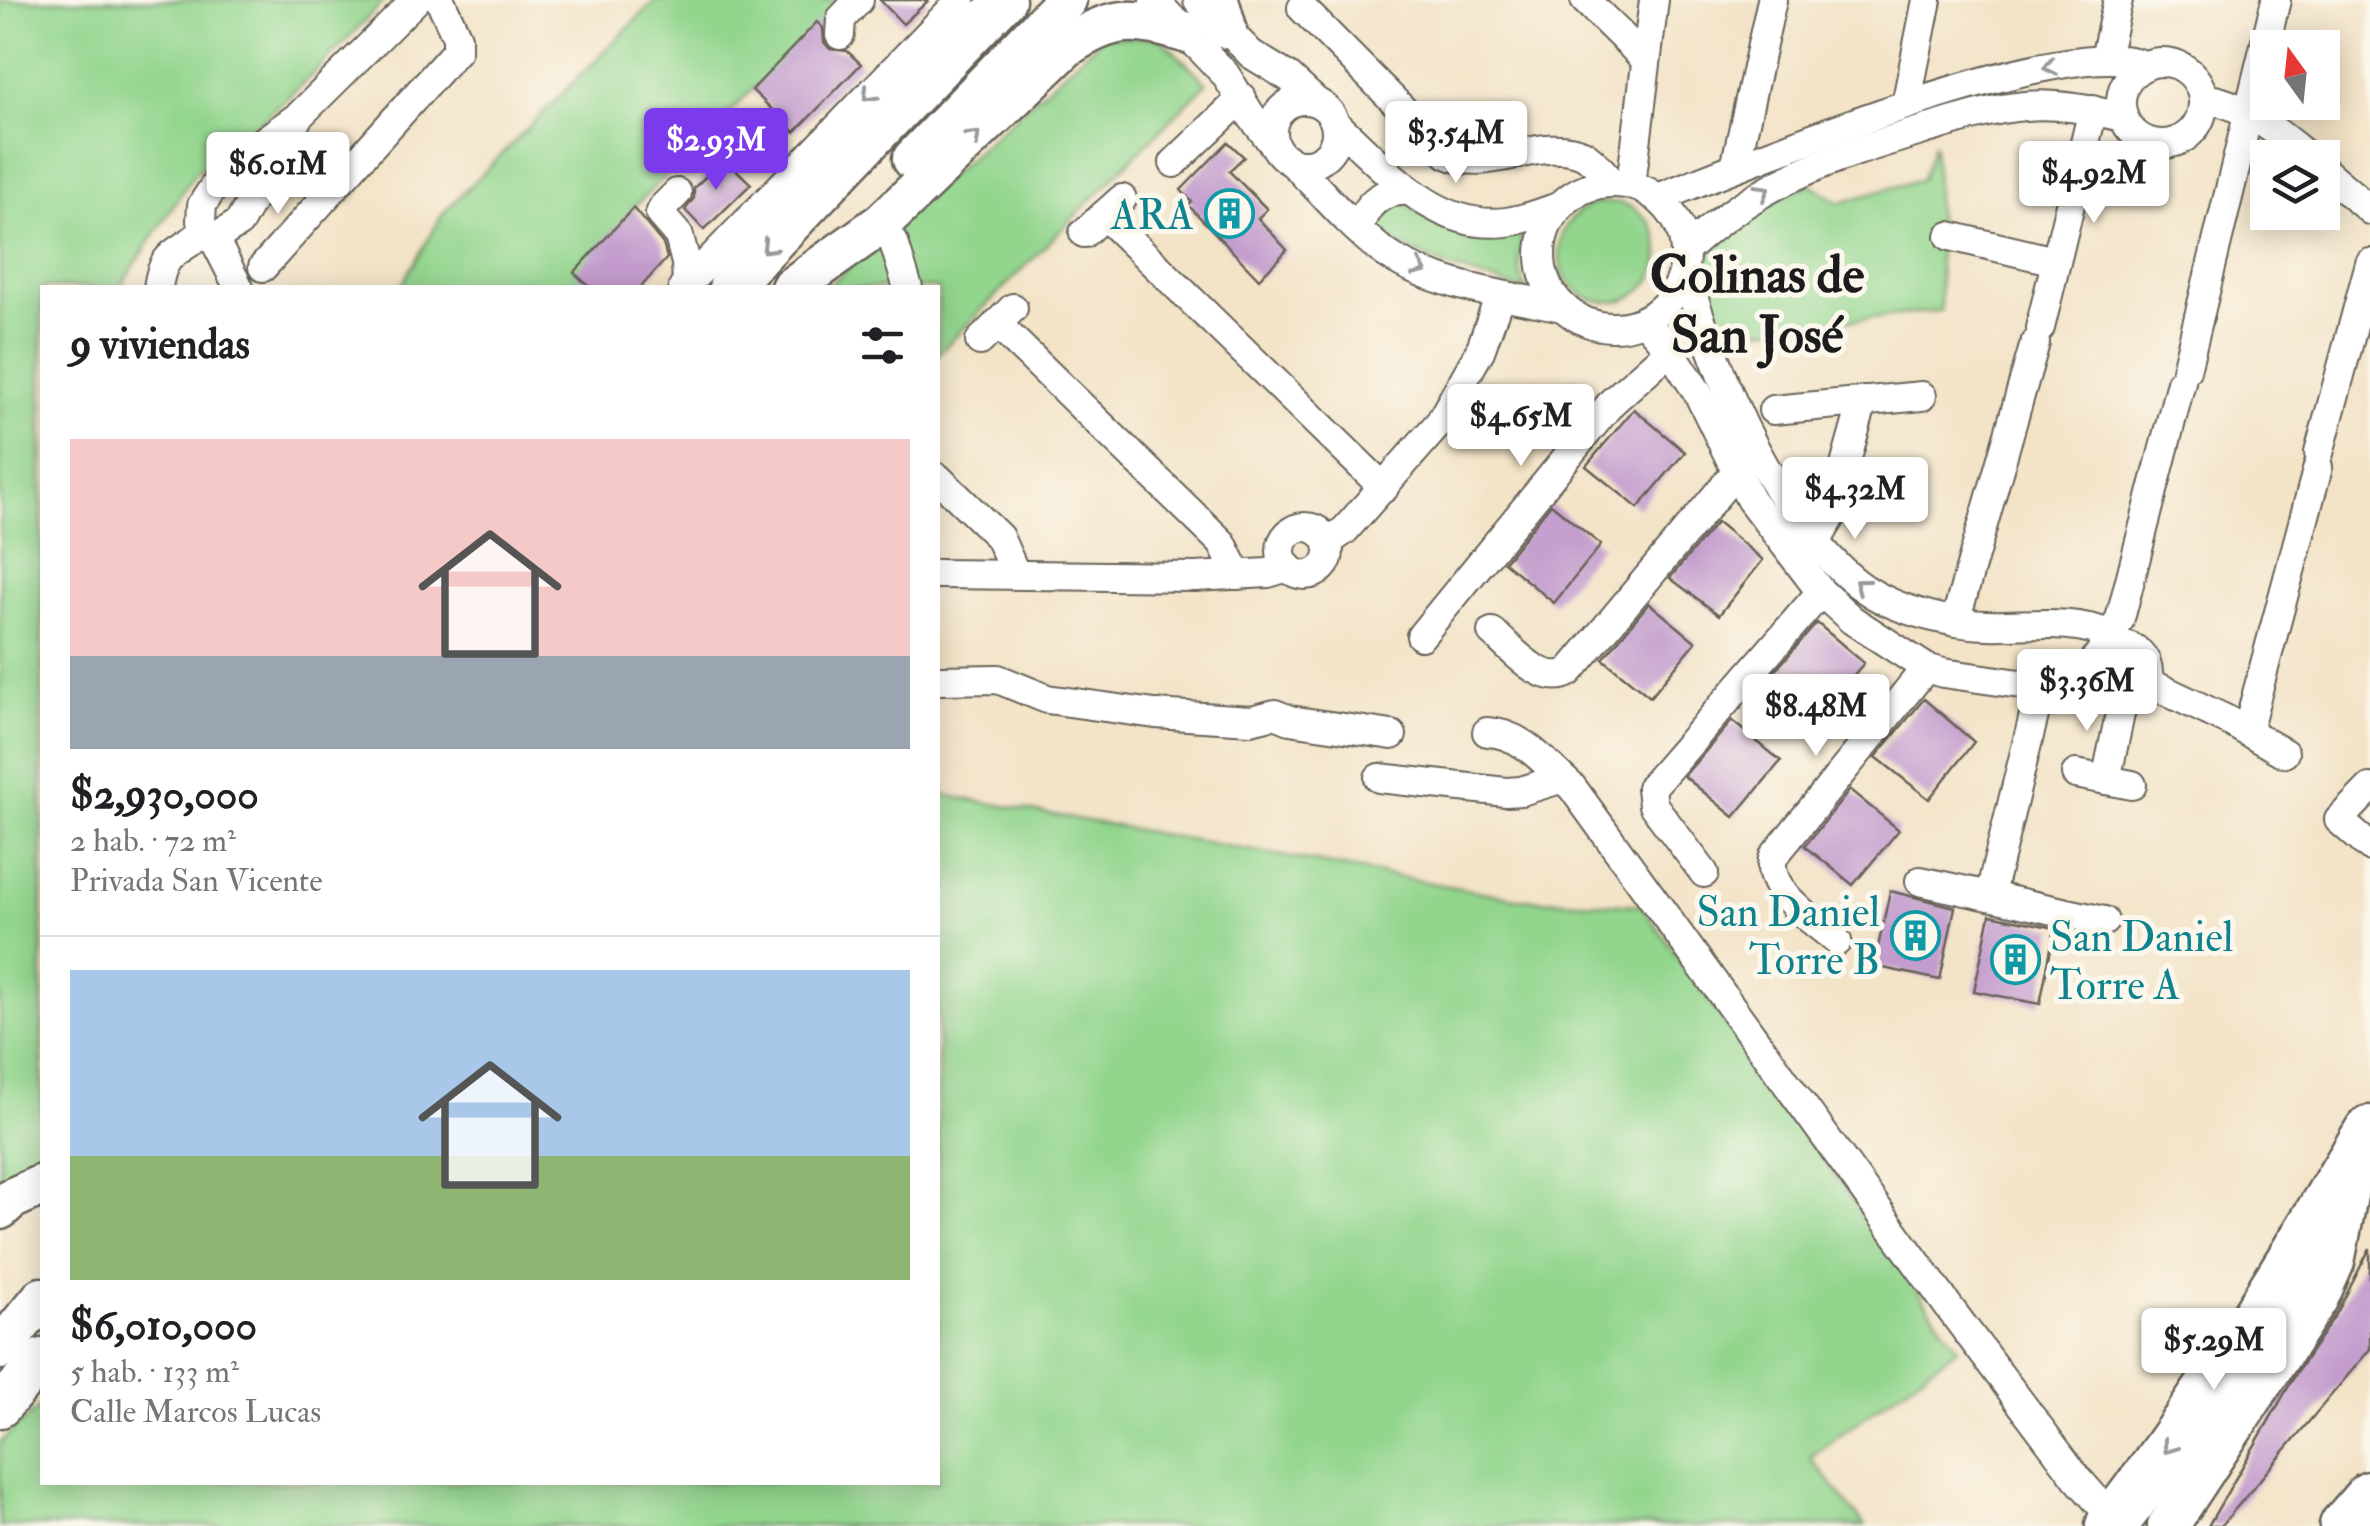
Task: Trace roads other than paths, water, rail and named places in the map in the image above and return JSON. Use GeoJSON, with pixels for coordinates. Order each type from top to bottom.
{"type":"FeatureCollection","features":[{"type":"Feature","properties":{"kind":"highway"},"geometry":{"type":"LineString","coordinates":[[2113,1524],[2217,1380],[2362,1145]]}},
{"type":"Feature","properties":{"kind":"highway"},"geometry":{"type":"LineString","coordinates":[[2345,1526],[2370,1497]]}},
{"type":"Feature","properties":{"kind":"main road"},"geometry":{"type":"LineString","coordinates":[[732,285],[1005,0]]}},
{"type":"Feature","properties":{"kind":"main road"},"geometry":{"type":"LineString","coordinates":[[793,285],[1066,0]]}},
{"type":"Feature","properties":{"kind":"main road"},"geometry":{"type":"LineString","coordinates":[[794,285],[882,223],[1066,47],[1092,29],[1109,22],[1207,15]]}},
{"type":"Feature","properties":{"kind":"main road"},"geometry":{"type":"LineString","coordinates":[[2168,1526],[2318,1298],[2334,1262],[2362,1145]]}},
{"type":"Feature","properties":{"kind":"main road"},"geometry":{"type":"LineString","coordinates":[[0,1208],[40,1186]]}},
{"type":"Feature","properties":{"kind":"main road"},"geometry":{"type":"LineString","coordinates":[[0,1348],[40,1300]]}},
{"type":"Feature","properties":{"kind":"main road"},"geometry":{"type":"LineString","coordinates":[[0,1407],[40,1361]]}},
{"type":"Feature","properties":{"kind":"street"},"geometry":{"type":"LineString","coordinates":[[237,285],[208,234],[202,205],[215,180],[299,116],[416,0]]}},
{"type":"Feature","properties":{"kind":"street"},"geometry":{"type":"LineString","coordinates":[[263,267],[458,50],[457,37],[440,0]]}},
{"type":"Feature","properties":{"kind":"street"},"geometry":{"type":"LineString","coordinates":[[840,35],[841,19],[859,0]]}},
{"type":"Feature","properties":{"kind":"street"},"geometry":{"type":"LineString","coordinates":[[686,285],[962,0]]}},
{"type":"Feature","properties":{"kind":"street"},"geometry":{"type":"LineString","coordinates":[[1154,0],[1207,15],[1251,54],[1290,78],[1410,191],[1436,209],[1483,223],[1558,208]]}},
{"type":"Feature","properties":{"kind":"street"},"geometry":{"type":"LineString","coordinates":[[1585,0],[1646,60]]}},
{"type":"Feature","properties":{"kind":"street"},"geometry":{"type":"LineString","coordinates":[[1621,183],[1654,0]]}},
{"type":"Feature","properties":{"kind":"street"},"geometry":{"type":"LineString","coordinates":[[1734,167],[1772,0]]}},
{"type":"Feature","properties":{"kind":"street"},"geometry":{"type":"LineString","coordinates":[[1906,105],[1927,0]]}},
{"type":"Feature","properties":{"kind":"street"},"geometry":{"type":"LineString","coordinates":[[2106,58],[2118,0]]}},
{"type":"Feature","properties":{"kind":"street"},"geometry":{"type":"LineString","coordinates":[[1644,320],[1723,415],[1816,542],[1840,569],[1872,594],[1921,614],[1980,626],[2077,624],[2114,640],[2142,656],[2148,672],[2138,694],[2124,700],[2108,698],[2096,687],[2092,669],[2100,653],[2114,640],[2120,619],[2276,0]]}},
{"type":"Feature","properties":{"kind":"street"},"geometry":{"type":"LineString","coordinates":[[1302,8],[1447,154],[1467,160],[1568,150],[1585,155],[1621,183],[1658,198],[1671,211],[1680,227],[1735,472],[1750,499],[1821,592],[1876,638],[1915,661],[2040,687],[2096,687]]}},
{"type":"Feature","properties":{"kind":"street"},"geometry":{"type":"LineString","coordinates":[[1207,15],[1225,74],[1283,154],[1383,252],[1431,274],[1500,295],[1563,307]]}},
{"type":"Feature","properties":{"kind":"street"},"geometry":{"type":"LineString","coordinates":[[1658,198],[1799,140],[1906,105],[2067,63],[2106,58],[2136,60],[2145,66]]}},
{"type":"Feature","properties":{"kind":"street"},"geometry":{"type":"LineString","coordinates":[[2156,63],[2177,65],[2195,78],[2203,98],[2198,124],[2178,141],[2165,144],[2139,138],[2123,117],[2124,87],[2132,74],[2156,63]]}},
{"type":"Feature","properties":{"kind":"street"},"geometry":{"type":"LineString","coordinates":[[1174,163],[1242,98]]}},
{"type":"Feature","properties":{"kind":"street"},"geometry":{"type":"LineString","coordinates":[[2203,98],[2233,105],[2284,140]]}},
{"type":"Feature","properties":{"kind":"street"},"geometry":{"type":"LineString","coordinates":[[1315,101],[1290,103],[1280,111],[1272,134],[1283,154],[1303,165],[1325,157],[1332,148],[1337,125]]}},
{"type":"Feature","properties":{"kind":"street"},"geometry":{"type":"LineString","coordinates":[[1621,183],[1592,186],[1574,194],[1546,226],[1541,248],[1542,269],[1550,290],[1563,307],[1581,320],[1601,326],[1623,326],[1644,320],[1670,300],[1685,260],[1752,197],[1784,179],[1857,151],[2007,109],[2056,106],[2123,117]]}},
{"type":"Feature","properties":{"kind":"street"},"geometry":{"type":"LineString","coordinates":[[1956,622],[2038,336],[2093,110]]}},
{"type":"Feature","properties":{"kind":"street"},"geometry":{"type":"LineString","coordinates":[[159,285],[166,258],[208,234],[240,223],[299,116]]}},
{"type":"Feature","properties":{"kind":"street"},"geometry":{"type":"LineString","coordinates":[[2340,185],[2370,210]]}},
{"type":"Feature","properties":{"kind":"street"},"geometry":{"type":"LineString","coordinates":[[1359,229],[1362,217],[1376,198],[1398,190],[1410,191]]}},
{"type":"Feature","properties":{"kind":"street"},"geometry":{"type":"LineString","coordinates":[[677,193],[660,214],[679,236],[685,285]]}},
{"type":"Feature","properties":{"kind":"street"},"geometry":{"type":"LineString","coordinates":[[1103,216],[1384,488]]}},
{"type":"Feature","properties":{"kind":"street"},"geometry":{"type":"LineString","coordinates":[[882,223],[902,261],[907,285]]}},
{"type":"Feature","properties":{"kind":"street"},"geometry":{"type":"LineString","coordinates":[[679,236],[709,242],[730,240]]}},
{"type":"Feature","properties":{"kind":"street"},"geometry":{"type":"LineString","coordinates":[[1950,236],[2055,262]]}},
{"type":"Feature","properties":{"kind":"street"},"geometry":{"type":"LineString","coordinates":[[2247,731],[2370,264]]}},
{"type":"Feature","properties":{"kind":"street"},"geometry":{"type":"LineString","coordinates":[[940,574],[1195,577],[1268,573],[1288,568],[1308,575],[1321,569],[1329,557],[1328,542],[1345,530],[1440,422],[1480,350],[1500,295]]}},
{"type":"Feature","properties":{"kind":"street"},"geometry":{"type":"LineString","coordinates":[[997,324],[1222,542],[1238,575]]}},
{"type":"Feature","properties":{"kind":"street"},"geometry":{"type":"LineString","coordinates":[[1421,636],[1612,402],[1670,350]]}},
{"type":"Feature","properties":{"kind":"street"},"geometry":{"type":"LineString","coordinates":[[1773,410],[1922,396]]}},
{"type":"Feature","properties":{"kind":"street"},"geometry":{"type":"LineString","coordinates":[[1816,542],[1830,519],[1863,401]]}},
{"type":"Feature","properties":{"kind":"street"},"geometry":{"type":"LineString","coordinates":[[1492,632],[1546,676],[1559,678],[1569,672],[1735,472]]}},
{"type":"Feature","properties":{"kind":"street"},"geometry":{"type":"LineString","coordinates":[[940,480],[1000,537],[1016,575]]}},
{"type":"Feature","properties":{"kind":"street"},"geometry":{"type":"LineString","coordinates":[[1704,873],[1653,805],[1651,788],[1821,592]]}},
{"type":"Feature","properties":{"kind":"street"},"geometry":{"type":"LineString","coordinates":[[1837,941],[1777,887],[1771,864],[1915,661],[1921,614]]}},
{"type":"Feature","properties":{"kind":"street"},"geometry":{"type":"LineString","coordinates":[[940,680],[998,679],[1058,702],[1232,719],[1251,720],[1275,714],[1290,720],[1392,735]]}},
{"type":"Feature","properties":{"kind":"street"},"geometry":{"type":"LineString","coordinates":[[2146,682],[2284,753]]}},
{"type":"Feature","properties":{"kind":"street"},"geometry":{"type":"LineString","coordinates":[[1990,894],[2040,687]]}},
{"type":"Feature","properties":{"kind":"street"},"geometry":{"type":"LineString","coordinates":[[2076,774],[2119,783],[2124,700]]}},
{"type":"Feature","properties":{"kind":"street"},"geometry":{"type":"LineString","coordinates":[[1487,732],[1502,733],[1524,744],[1572,787],[1948,1306],[2113,1524]]}},
{"type":"Feature","properties":{"kind":"street"},"geometry":{"type":"LineString","coordinates":[[1379,778],[1506,792],[1560,778]]}},
{"type":"Feature","properties":{"kind":"street"},"geometry":{"type":"LineString","coordinates":[[2370,788],[2339,820],[2370,847]]}},
{"type":"Feature","properties":{"kind":"street"},"geometry":{"type":"LineString","coordinates":[[1920,881],[2104,922]]}},
{"type":"Feature","properties":{"kind":"place","name":"ARA"},"geometry":{"type":"Point","coordinates":[1229,214]}},
{"type":"Feature","properties":{"kind":"place","name":"San Daniel Torre B"},"geometry":{"type":"Point","coordinates":[1915,935]}},
{"type":"Feature","properties":{"kind":"place","name":"San Daniel Torre A"},"geometry":{"type":"Point","coordinates":[2015,960]}},
{"type":"Feature","properties":{"kind":"district","name":"Colinas de San José"},"geometry":{"type":"Point","coordinates":[1757,304]}}]}
